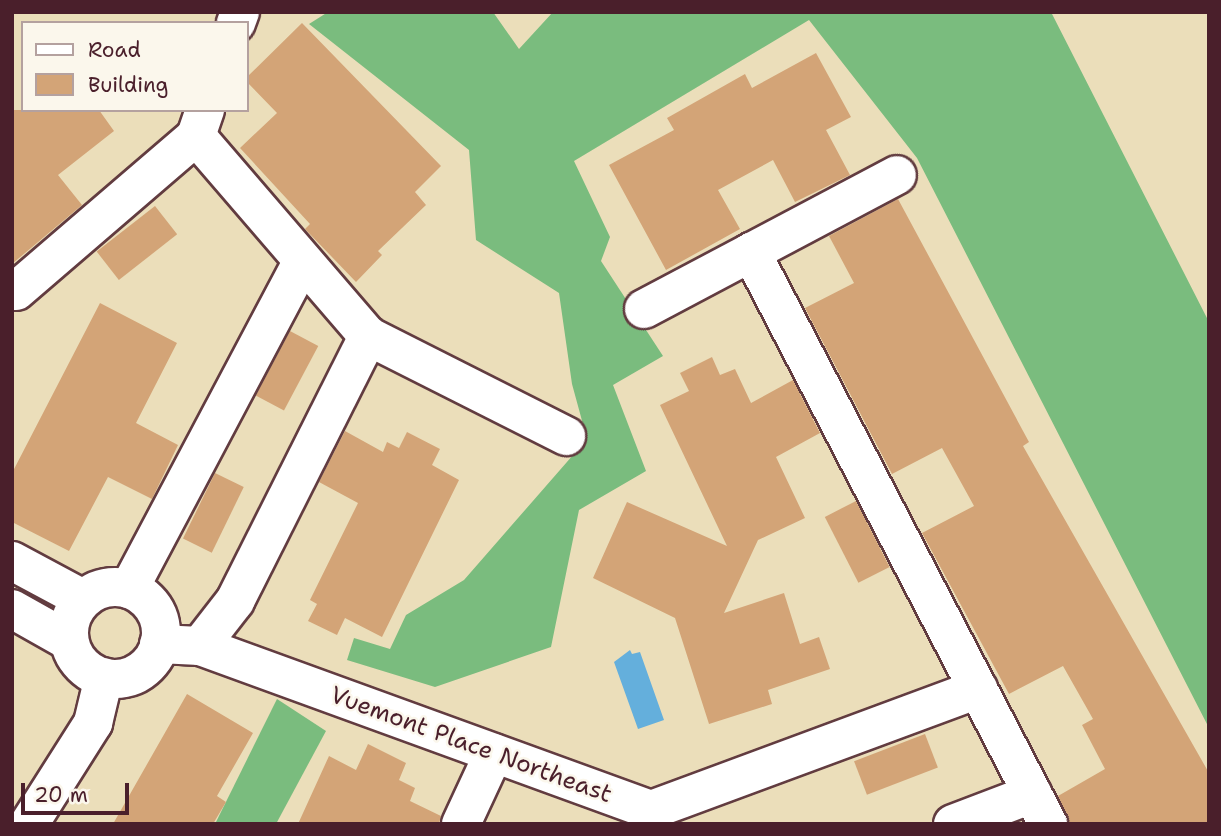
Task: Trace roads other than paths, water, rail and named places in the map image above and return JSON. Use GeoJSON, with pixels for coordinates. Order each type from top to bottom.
{"type":"FeatureCollection","features":[{"type":"Feature","properties":{"kind":"street"},"geometry":{"type":"LineString","coordinates":[[16,291],[200,123],[303,261],[368,336],[566,436]]}},
{"type":"Feature","properties":{"kind":"street"},"geometry":{"type":"LineString","coordinates":[[644,309],[897,175]]}},
{"type":"Feature","properties":{"kind":"street"},"geometry":{"type":"LineString","coordinates":[[751,253],[1040,809],[953,824]]}},
{"type":"Feature","properties":{"kind":"street"},"geometry":{"type":"LineString","coordinates":[[130,589],[303,261]]}},
{"type":"Feature","properties":{"kind":"street"},"geometry":{"type":"LineString","coordinates":[[200,646],[235,601],[368,336]]}},
{"type":"Feature","properties":{"kind":"street"},"geometry":{"type":"LineString","coordinates":[[12,561],[83,599]]}},
{"type":"Feature","properties":{"kind":"street"},"geometry":{"type":"LineString","coordinates":[[110,587],[130,589],[146,598],[158,616],[159,644],[156,655],[135,675],[120,680],[104,677],[80,665],[69,641],[70,619],[83,599],[110,587]]}},
{"type":"Feature","properties":{"kind":"street"},"geometry":{"type":"LineString","coordinates":[[12,609],[69,641]]}},
{"type":"Feature","properties":{"kind":"street","name":"Vuemont Place Northeast"},"geometry":{"type":"LineString","coordinates":[[159,644],[200,646],[651,810],[978,689]]}},
{"type":"Feature","properties":{"kind":"street"},"geometry":{"type":"LineString","coordinates":[[29,824],[93,723],[104,677]]}},
{"type":"Feature","properties":{"kind":"street"},"geometry":{"type":"LineString","coordinates":[[461,824],[494,753]]}},
{"type":"Feature","properties":{"kind":"water"},"geometry":{"type":"Polygon","coordinates":[[[630,650],[632,654],[640,652],[664,720],[638,729],[614,662],[630,650]]]}}]}
